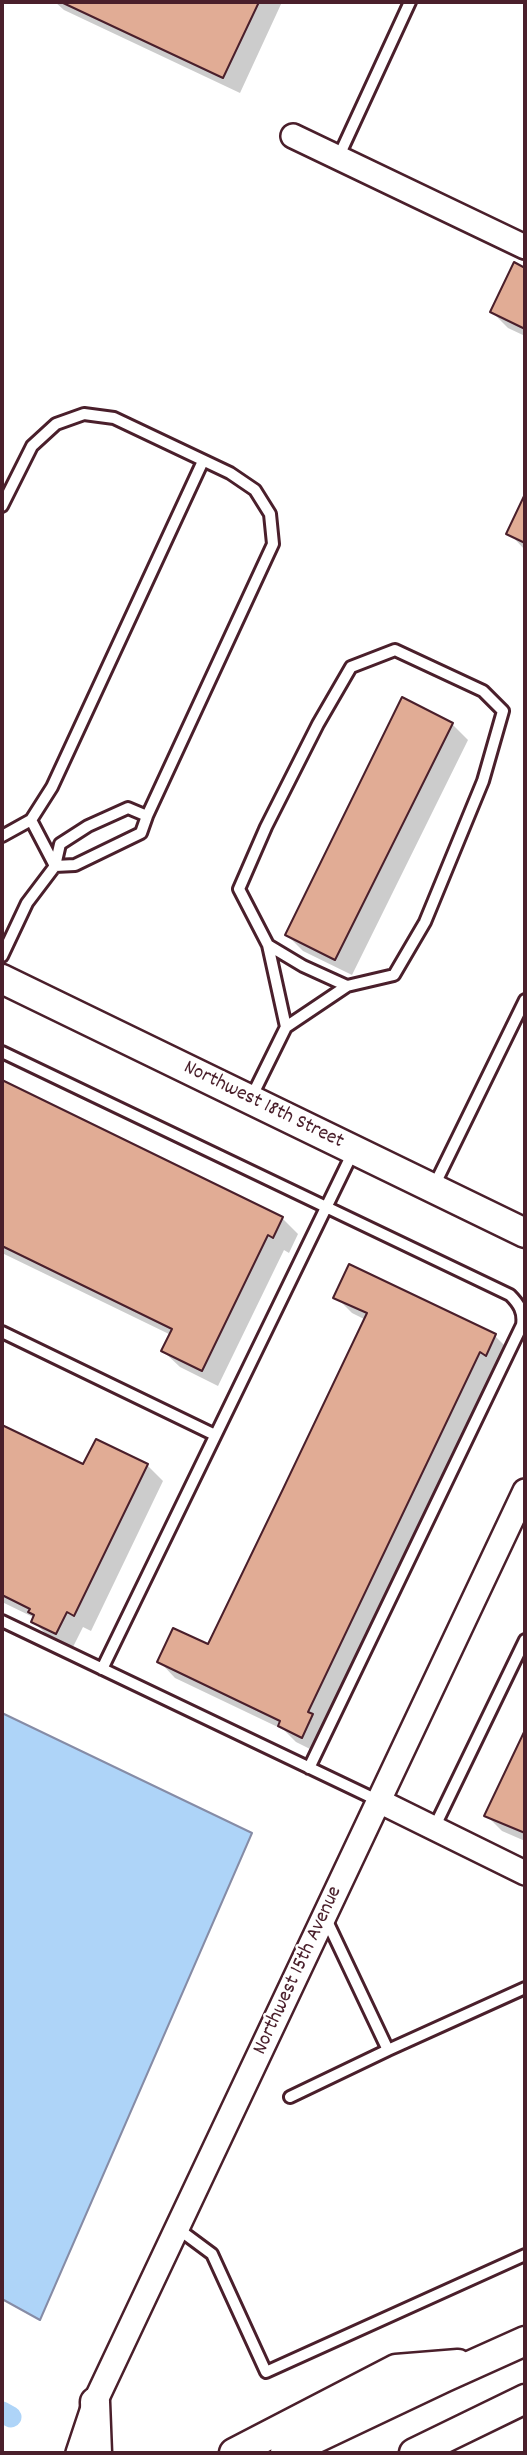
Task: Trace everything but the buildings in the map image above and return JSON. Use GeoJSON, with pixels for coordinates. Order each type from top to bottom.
{"type":"FeatureCollection","features":[{"type":"Feature","properties":{"kind":"street"},"geometry":{"type":"LineString","coordinates":[[293,136],[525,247]]}},
{"type":"Feature","properties":{"kind":"street","name":"Northwest 18th Street"},"geometry":{"type":"LineString","coordinates":[[2,979],[525,1233]]}},
{"type":"Feature","properties":{"kind":"street","name":"Northwest 15th Avenue"},"geometry":{"type":"LineString","coordinates":[[78,2453],[94,2402],[525,1491]]}},
{"type":"Feature","properties":{"kind":"street"},"geometry":{"type":"LineString","coordinates":[[379,1801],[525,1873]]}},
{"type":"Feature","properties":{"kind":"street"},"geometry":{"type":"LineString","coordinates":[[285,2453],[525,2341]]}},
{"type":"Feature","properties":{"kind":"street"},"geometry":{"type":"LineString","coordinates":[[234,2453],[396,2370],[478,2362]]}},
{"type":"Feature","properties":{"kind":"street"},"geometry":{"type":"LineString","coordinates":[[414,2453],[525,2399]]}},
{"type":"Feature","properties":{"kind":"street"},"geometry":{"type":"LineString","coordinates":[[94,2402],[97,2453]]}},
{"type":"Feature","properties":{"kind":"lane"},"geometry":{"type":"LineString","coordinates":[[338,158],[410,2]]}},
{"type":"Feature","properties":{"kind":"lane"},"geometry":{"type":"LineString","coordinates":[[2,506],[32,446],[56,424],[84,414],[114,418],[230,473],[255,490],[270,514],[273,544],[141,833],[75,865],[55,866]]}},
{"type":"Feature","properties":{"kind":"lane"},"geometry":{"type":"LineString","coordinates":[[2,836],[31,820],[52,788],[203,461]]}},
{"type":"Feature","properties":{"kind":"lane"},"geometry":{"type":"LineString","coordinates":[[250,1100],[286,1027],[347,986],[394,975],[425,922],[483,781],[503,711],[483,691],[395,650],[351,667],[318,724],[266,827],[239,889],[268,946],[286,1027]]}},
{"type":"Feature","properties":{"kind":"lane"},"geometry":{"type":"LineString","coordinates":[[2,956],[27,903],[55,866],[60,844],[128,808],[147,816]]}},
{"type":"Feature","properties":{"kind":"lane"},"geometry":{"type":"LineString","coordinates":[[31,820],[55,866]]}},
{"type":"Feature","properties":{"kind":"lane"},"geometry":{"type":"LineString","coordinates":[[268,946],[347,986]]}},
{"type":"Feature","properties":{"kind":"lane"},"geometry":{"type":"LineString","coordinates":[[433,1188],[525,1000]]}},
{"type":"Feature","properties":{"kind":"lane"},"geometry":{"type":"LineString","coordinates":[[2,1052],[510,1295],[518,1303],[522,1319],[309,1768]]}},
{"type":"Feature","properties":{"kind":"lane"},"geometry":{"type":"LineString","coordinates":[[102,1669],[355,1150]]}},
{"type":"Feature","properties":{"kind":"lane"},"geometry":{"type":"LineString","coordinates":[[2,1332],[215,1435]]}},
{"type":"Feature","properties":{"kind":"lane"},"geometry":{"type":"LineString","coordinates":[[2,1621],[379,1801]]}},
{"type":"Feature","properties":{"kind":"lane"},"geometry":{"type":"LineString","coordinates":[[434,1828],[525,1640]]}},
{"type":"Feature","properties":{"kind":"lane"},"geometry":{"type":"LineString","coordinates":[[324,1917],[388,2050]]}},
{"type":"Feature","properties":{"kind":"lane"},"geometry":{"type":"LineString","coordinates":[[290,2097],[525,1988]]}},
{"type":"Feature","properties":{"kind":"lane"},"geometry":{"type":"LineString","coordinates":[[177,2228],[212,2254],[266,2371],[525,2255]]}},
{"type":"Feature","properties":{"kind":"water"},"geometry":{"type":"Polygon","coordinates":[[[2,1713],[252,1833],[40,2320],[2,2299],[2,1713]]]}},
{"type":"Feature","properties":{"kind":"waterway"},"geometry":{"type":"LineString","coordinates":[[2,2412],[11,2417]]}}]}
